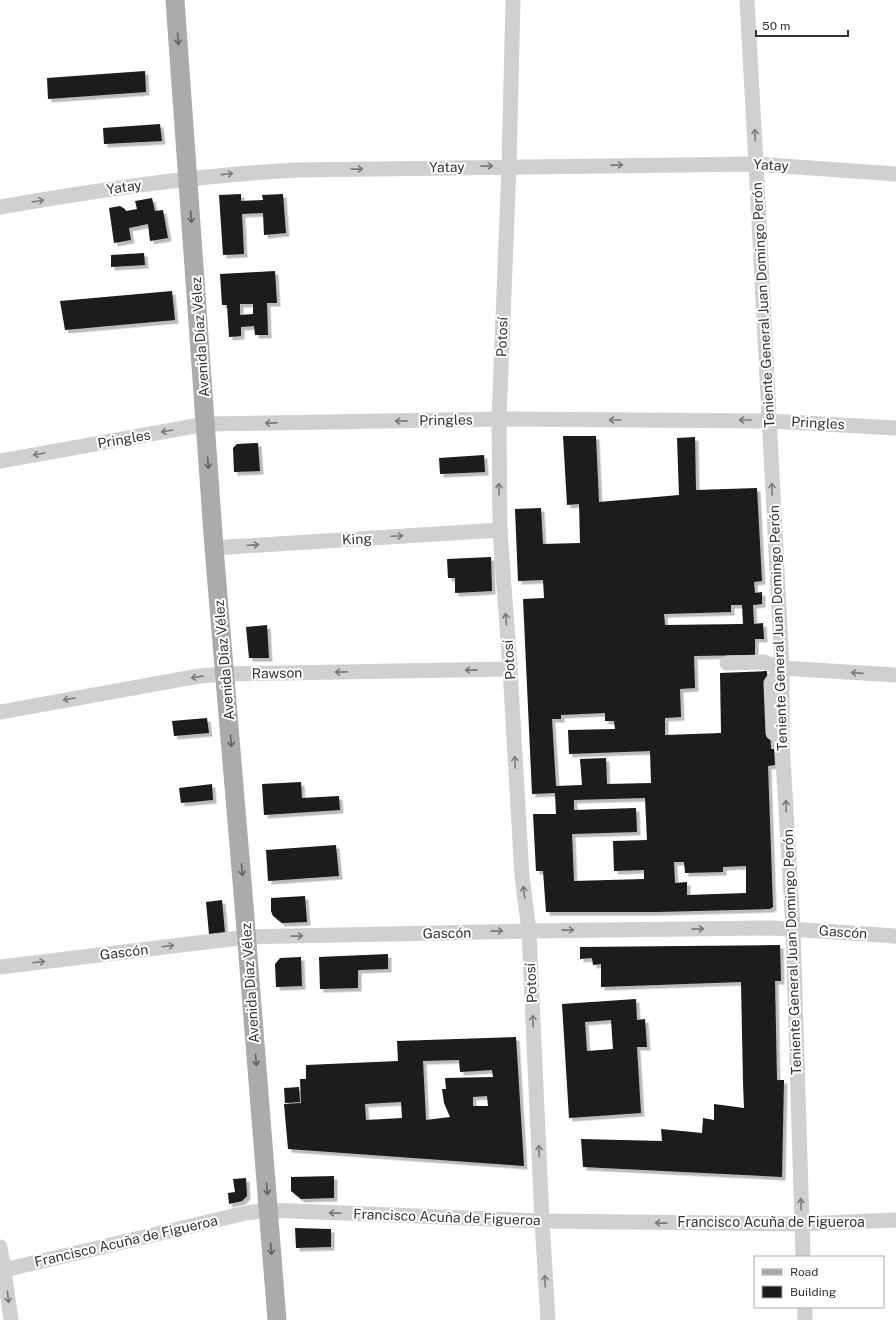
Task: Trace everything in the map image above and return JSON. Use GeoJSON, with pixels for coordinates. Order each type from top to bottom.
{"type":"FeatureCollection","features":[{"type":"Feature","properties":{"kind":"main road","name":"Avenida Díaz Vélez"},"geometry":{"type":"LineString","coordinates":[[175,0],[214,548],[247,937],[277,1320]]}},
{"type":"Feature","properties":{"kind":"street","name":"Potosí"},"geometry":{"type":"LineString","coordinates":[[513,0],[509,166],[499,419],[500,530],[522,876],[529,931],[548,1320]]}},
{"type":"Feature","properties":{"kind":"street","name":"Teniente General Juan Domingo Perón"},"geometry":{"type":"LineString","coordinates":[[747,0],[782,668],[782,742],[793,929],[802,1256]]}},
{"type":"Feature","properties":{"kind":"street","name":"Yatay"},"geometry":{"type":"LineString","coordinates":[[0,207],[188,178],[239,173],[297,170],[509,166],[756,164],[896,174]]}},
{"type":"Feature","properties":{"kind":"street","name":"Pringles"},"geometry":{"type":"LineString","coordinates":[[0,461],[206,424],[499,419],[769,421],[896,428]]}},
{"type":"Feature","properties":{"kind":"street","name":"King"},"geometry":{"type":"LineString","coordinates":[[214,548],[500,530]]}},
{"type":"Feature","properties":{"kind":"street"},"geometry":{"type":"LineString","coordinates":[[727,663],[763,662],[782,668],[896,675]]}},
{"type":"Feature","properties":{"kind":"street","name":"Rawson"},"geometry":{"type":"LineString","coordinates":[[0,712],[199,676],[225,674],[510,669]]}},
{"type":"Feature","properties":{"kind":"street","name":"Gascón"},"geometry":{"type":"LineString","coordinates":[[0,967],[247,937],[529,931],[793,929],[896,936]]}},
{"type":"Feature","properties":{"kind":"street","name":"Francisco Acuña de Figueroa"},"geometry":{"type":"LineString","coordinates":[[4,1270],[246,1213],[268,1210],[542,1221],[801,1224],[896,1220]]}},
{"type":"Feature","properties":{"kind":"street"},"geometry":{"type":"LineString","coordinates":[[0,1247],[11,1320]]}},
{"type":"Feature","properties":{"kind":"street"},"geometry":{"type":"LineString","coordinates":[[804,1308],[805,1320]]}},
{"type":"Feature","properties":{"kind":"building"},"geometry":{"type":"Polygon","coordinates":[[[145,71],[146,92],[48,99],[47,78],[145,71]]]}},
{"type":"Feature","properties":{"kind":"building"},"geometry":{"type":"Polygon","coordinates":[[[160,124],[162,141],[104,144],[103,128],[160,124]]]}},
{"type":"Feature","properties":{"kind":"building"},"geometry":{"type":"Polygon","coordinates":[[[241,194],[241,201],[263,200],[262,195],[283,194],[286,233],[264,235],[263,213],[242,214],[244,254],[223,255],[219,195],[241,194]]]}},
{"type":"Feature","properties":{"kind":"building"},"geometry":{"type":"Polygon","coordinates":[[[152,198],[155,211],[163,210],[168,238],[150,241],[148,224],[129,228],[131,240],[114,243],[109,208],[120,206],[126,211],[137,209],[135,201],[152,198]]]}},
{"type":"Feature","properties":{"kind":"building"},"geometry":{"type":"Polygon","coordinates":[[[144,253],[145,265],[111,267],[111,255],[144,253]]]}},
{"type":"Feature","properties":{"kind":"building"},"geometry":{"type":"Polygon","coordinates":[[[275,271],[277,303],[267,303],[268,335],[255,335],[254,326],[241,327],[241,336],[229,337],[227,305],[222,305],[220,274],[275,271]],[[240,304],[240,315],[253,314],[253,304],[240,304]]]}},
{"type":"Feature","properties":{"kind":"building"},"geometry":{"type":"Polygon","coordinates":[[[172,291],[175,320],[65,330],[60,301],[172,291]]]}},
{"type":"Feature","properties":{"kind":"building"},"geometry":{"type":"Polygon","coordinates":[[[563,436],[596,436],[599,502],[679,495],[677,438],[695,437],[696,490],[757,488],[762,581],[754,582],[755,593],[762,592],[762,604],[753,605],[754,624],[763,623],[764,639],[755,639],[755,655],[694,656],[695,688],[680,689],[681,717],[665,718],[665,735],[721,733],[720,673],[767,671],[771,749],[774,749],[775,765],[768,766],[773,907],[770,909],[657,912],[546,912],[543,871],[536,871],[533,814],[556,814],[555,793],[532,794],[523,599],[544,598],[543,580],[518,581],[515,509],[541,508],[543,544],[580,543],[579,504],[567,505],[563,436]],[[731,605],[731,612],[664,614],[665,625],[743,624],[742,605],[731,605]],[[605,713],[561,715],[561,719],[552,719],[556,786],[582,785],[580,759],[606,758],[607,784],[651,783],[650,751],[569,754],[568,730],[615,729],[614,721],[605,721],[605,713]],[[645,798],[574,800],[574,810],[636,808],[637,832],[572,834],[574,881],[644,879],[644,870],[614,871],[613,841],[647,840],[645,798]],[[674,862],[675,883],[687,882],[687,895],[746,893],[746,866],[723,867],[723,872],[685,873],[684,862],[674,862]]]}},
{"type":"Feature","properties":{"kind":"building"},"geometry":{"type":"Polygon","coordinates":[[[258,443],[260,471],[234,472],[233,448],[237,444],[258,443]]]}},
{"type":"Feature","properties":{"kind":"building"},"geometry":{"type":"Polygon","coordinates":[[[484,455],[485,472],[440,474],[439,458],[484,455]]]}},
{"type":"Feature","properties":{"kind":"building"},"geometry":{"type":"Polygon","coordinates":[[[491,557],[492,591],[455,593],[455,578],[448,578],[447,559],[491,557]]]}},
{"type":"Feature","properties":{"kind":"building"},"geometry":{"type":"Polygon","coordinates":[[[267,625],[269,658],[249,658],[246,627],[267,625]]]}},
{"type":"Feature","properties":{"kind":"building"},"geometry":{"type":"Polygon","coordinates":[[[207,718],[209,733],[174,736],[172,721],[207,718]]]}},
{"type":"Feature","properties":{"kind":"building"},"geometry":{"type":"Polygon","coordinates":[[[301,782],[302,798],[339,796],[340,810],[264,815],[262,784],[301,782]]]}},
{"type":"Feature","properties":{"kind":"building"},"geometry":{"type":"Polygon","coordinates":[[[212,784],[213,800],[181,803],[179,788],[212,784]]]}},
{"type":"Feature","properties":{"kind":"building"},"geometry":{"type":"Polygon","coordinates":[[[336,845],[339,876],[268,881],[266,850],[336,845]]]}},
{"type":"Feature","properties":{"kind":"building"},"geometry":{"type":"Polygon","coordinates":[[[305,896],[307,922],[282,923],[273,916],[271,911],[271,898],[305,896]]]}},
{"type":"Feature","properties":{"kind":"building"},"geometry":{"type":"Polygon","coordinates":[[[222,900],[225,933],[209,934],[206,902],[222,900]]]}},
{"type":"Feature","properties":{"kind":"building"},"geometry":{"type":"Polygon","coordinates":[[[780,945],[781,981],[775,981],[777,1080],[784,1080],[782,1177],[583,1167],[581,1139],[662,1141],[661,1129],[702,1133],[703,1118],[714,1120],[714,1104],[744,1108],[741,982],[601,987],[601,964],[593,965],[592,958],[580,959],[580,947],[780,945]]]}},
{"type":"Feature","properties":{"kind":"building"},"geometry":{"type":"Polygon","coordinates":[[[388,954],[388,969],[358,970],[358,988],[320,989],[319,957],[388,954]]]}},
{"type":"Feature","properties":{"kind":"building"},"geometry":{"type":"Polygon","coordinates":[[[301,957],[302,986],[276,987],[275,964],[280,958],[301,957]]]}},
{"type":"Feature","properties":{"kind":"building"},"geometry":{"type":"Polygon","coordinates":[[[636,999],[637,1020],[645,1019],[647,1047],[637,1047],[641,1113],[569,1118],[562,1004],[636,999]],[[611,1020],[585,1022],[587,1051],[613,1049],[611,1020]]]}},
{"type":"Feature","properties":{"kind":"building"},"geometry":{"type":"Polygon","coordinates":[[[516,1037],[524,1166],[288,1149],[284,1104],[301,1103],[300,1079],[306,1079],[306,1065],[398,1061],[397,1041],[516,1037]],[[459,1060],[423,1061],[426,1120],[450,1117],[444,1103],[442,1089],[446,1089],[445,1078],[493,1077],[492,1070],[460,1072],[459,1060]],[[487,1096],[473,1097],[473,1106],[488,1106],[487,1096]],[[401,1102],[365,1104],[366,1120],[402,1118],[401,1102]]]}},
{"type":"Feature","properties":{"kind":"building"},"geometry":{"type":"Polygon","coordinates":[[[299,1087],[300,1102],[285,1103],[284,1088],[299,1087]]]}},
{"type":"Feature","properties":{"kind":"building"},"geometry":{"type":"Polygon","coordinates":[[[334,1176],[334,1198],[301,1199],[291,1191],[291,1177],[334,1176]]]}},
{"type":"Feature","properties":{"kind":"building"},"geometry":{"type":"Polygon","coordinates":[[[246,1178],[247,1196],[242,1201],[229,1204],[228,1193],[235,1192],[233,1179],[246,1178]]]}},
{"type":"Feature","properties":{"kind":"building"},"geometry":{"type":"Polygon","coordinates":[[[295,1228],[331,1229],[331,1247],[296,1248],[295,1228]]]}}]}
